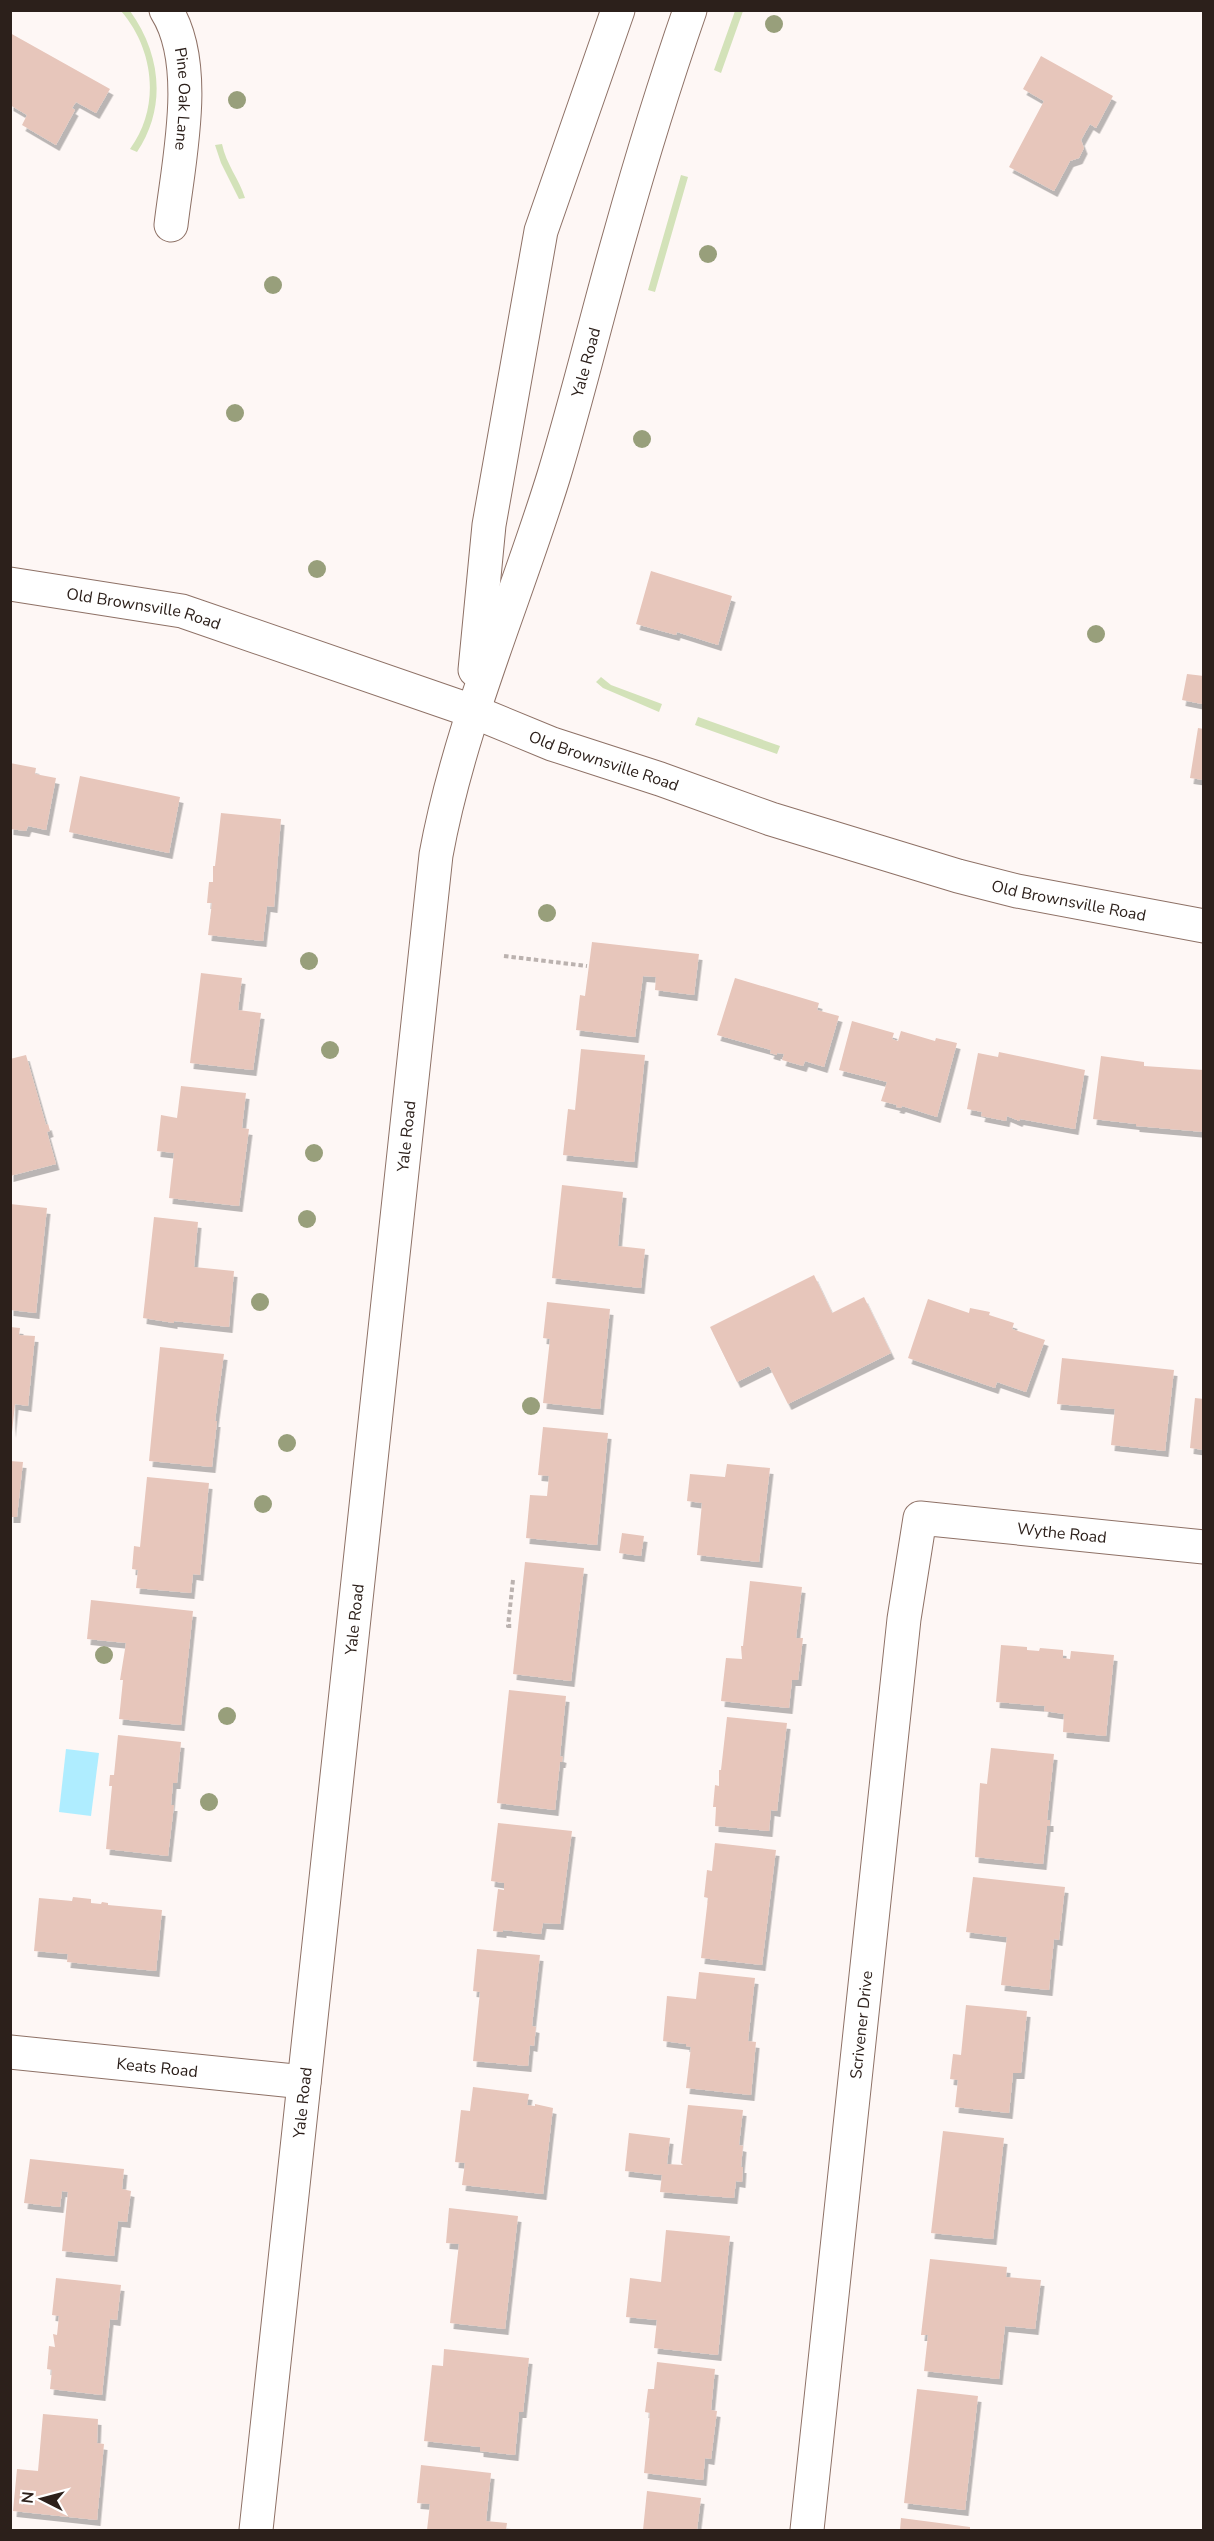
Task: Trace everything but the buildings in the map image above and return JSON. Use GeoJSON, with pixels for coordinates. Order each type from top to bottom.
{"type":"FeatureCollection","features":[{"type":"Feature","properties":{"kind":"main road","name":"Pine Oak Lane"},"geometry":{"type":"LineString","coordinates":[[166,10],[177,36],[183,60],[186,96],[171,225]]}},
{"type":"Feature","properties":{"kind":"main road","name":"Yale Road"},"geometry":{"type":"LineString","coordinates":[[472,711],[489,525],[541,231],[618,10]]}},
{"type":"Feature","properties":{"kind":"main road","name":"Yale Road"},"geometry":{"type":"LineString","coordinates":[[256,2530],[416,1052],[425,940],[443,814],[472,711],[554,475],[662,90],[690,10]]}},
{"type":"Feature","properties":{"kind":"main road","name":"Old Brownsville Road"},"geometry":{"type":"LineString","coordinates":[[10,585],[182,611],[472,711],[552,744],[660,779],[771,819],[958,876],[1017,891],[1203,926]]}},
{"type":"Feature","properties":{"kind":"main road","name":"Wythe Road"},"geometry":{"type":"LineString","coordinates":[[920,1518],[1203,1546]]}},
{"type":"Feature","properties":{"kind":"main road","name":"Scrivener Drive"},"geometry":{"type":"LineString","coordinates":[[807,2530],[903,1631],[920,1518]]}},
{"type":"Feature","properties":{"kind":"main road","name":"Keats Road"},"geometry":{"type":"LineString","coordinates":[[10,2052],[304,2082]]}},
{"type":"Feature","properties":{"kind":"path"},"geometry":{"type":"LineString","coordinates":[[504,956],[587,966]]}},
{"type":"Feature","properties":{"kind":"path"},"geometry":{"type":"LineString","coordinates":[[513,1580],[508,1626],[513,1626]]}},
{"type":"Feature","properties":{"kind":"green space"},"geometry":{"type":"Polygon","coordinates":[[[121,11],[130,11],[148,45],[154,63],[156,99],[153,117],[147,135],[137,152],[130,149],[140,133],[146,115],[150,78],[141,43],[121,11]]]}},
{"type":"Feature","properties":{"kind":"green space"},"geometry":{"type":"Polygon","coordinates":[[[735,11],[743,11],[721,73],[714,70],[735,11]]]}},
{"type":"Feature","properties":{"kind":"green space"},"geometry":{"type":"Polygon","coordinates":[[[222,144],[226,158],[245,198],[239,199],[221,163],[215,145],[222,144]]]}},
{"type":"Feature","properties":{"kind":"green space"},"geometry":{"type":"Polygon","coordinates":[[[681,175],[688,177],[655,292],[648,290],[681,175]]]}},
{"type":"Feature","properties":{"kind":"green space"},"geometry":{"type":"Polygon","coordinates":[[[601,677],[611,685],[662,704],[659,712],[603,688],[596,682],[601,677]]]}},
{"type":"Feature","properties":{"kind":"green space"},"geometry":{"type":"Polygon","coordinates":[[[698,717],[780,746],[777,754],[695,725],[698,717]]]}},
{"type":"Feature","properties":{"kind":"water"},"geometry":{"type":"Polygon","coordinates":[[[66,1749],[99,1753],[91,1816],[59,1812],[66,1749]]]}}]}
